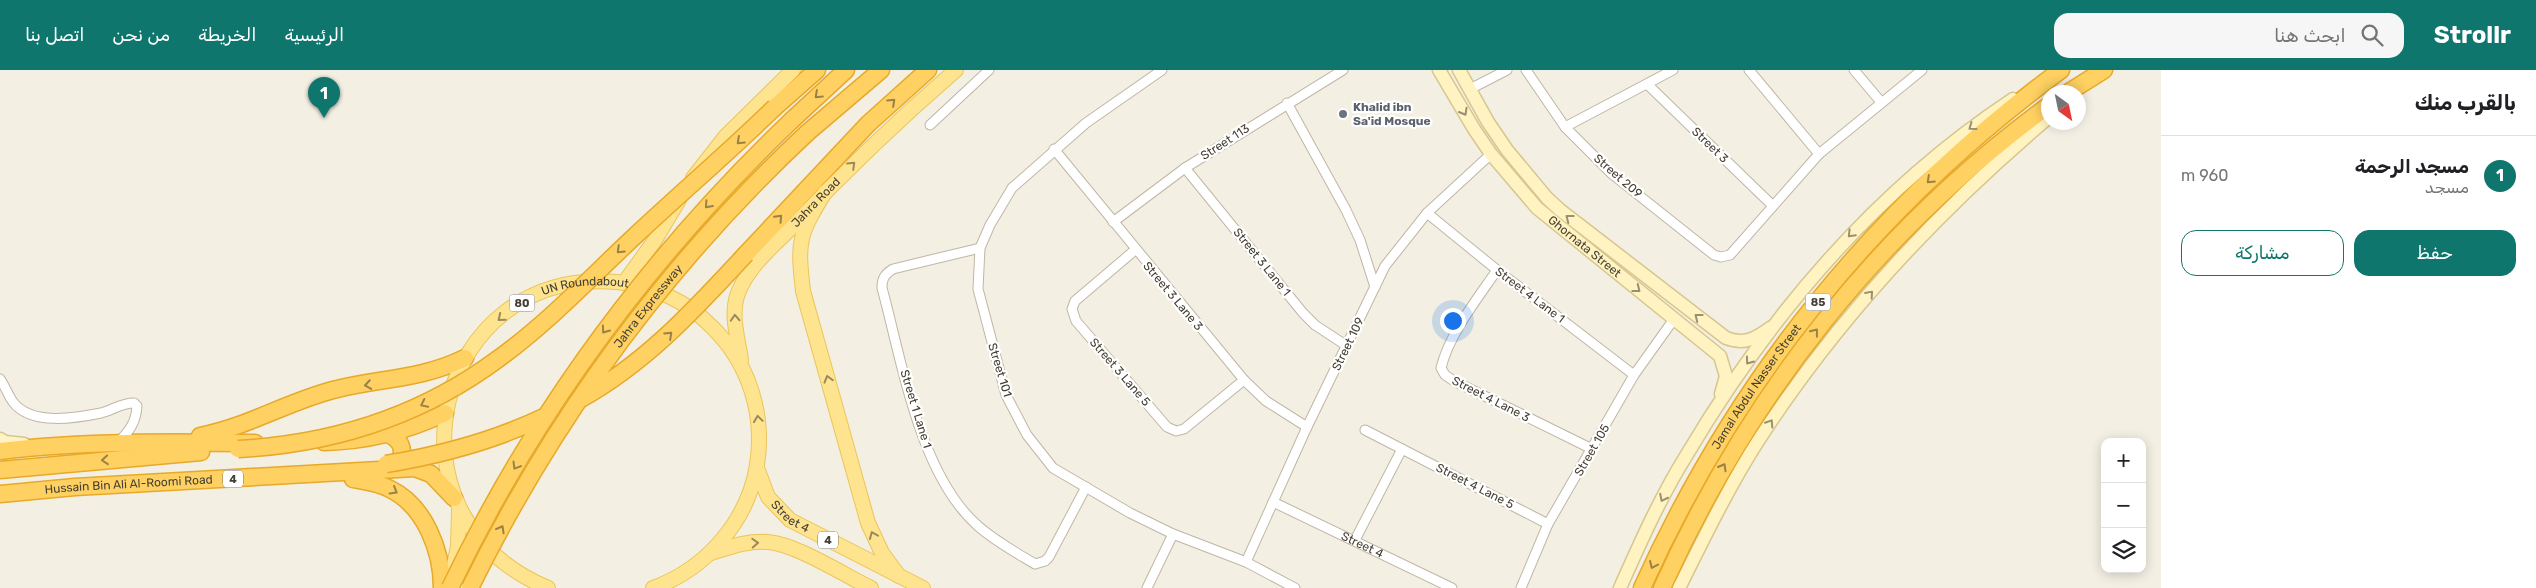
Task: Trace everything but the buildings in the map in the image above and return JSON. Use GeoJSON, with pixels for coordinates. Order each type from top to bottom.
{"type":"FeatureCollection","features":[{"type":"Feature","properties":{"kind":"highway"},"geometry":{"type":"LineString","coordinates":[[0,470],[304,443],[368,427],[428,403],[499,359],[560,307],[817,70]]}},
{"type":"Feature","properties":{"kind":"highway","name":"Jahra Expressway"},"geometry":{"type":"LineString","coordinates":[[450,588],[477,533],[534,435],[607,328],[729,181],[846,70]]}},
{"type":"Feature","properties":{"kind":"highway","name":"Jahra Expressway"},"geometry":{"type":"LineString","coordinates":[[470,588],[513,507],[589,381],[646,307],[704,237],[741,198],[807,133],[881,70]]}},
{"type":"Feature","properties":{"kind":"highway"},"geometry":{"type":"LineString","coordinates":[[388,467],[483,441],[534,422],[596,390],[656,347],[682,323],[868,124],[928,70]]}},
{"type":"Feature","properties":{"kind":"highway","name":"Jamal Abdul Nasser Street"},"geometry":{"type":"LineString","coordinates":[[1642,588],[1680,508],[1712,451],[1751,390],[1803,319],[1851,260],[1916,193],[1995,122],[2061,70]]}},
{"type":"Feature","properties":{"kind":"highway"},"geometry":{"type":"LineString","coordinates":[[2080,85],[2103,71]]}},
{"type":"Feature","properties":{"kind":"highway","name":"Jamal Abdul Nasser Street"},"geometry":{"type":"LineString","coordinates":[[1662,588],[1697,513],[1743,433],[1816,330],[1870,266],[1929,205],[2012,133],[2041,111]]}},
{"type":"Feature","properties":{"kind":"highway"},"geometry":{"type":"LineString","coordinates":[[167,442],[218,432],[252,421],[290,404],[334,390],[422,375],[446,368],[466,358]]}},
{"type":"Feature","properties":{"kind":"highway"},"geometry":{"type":"LineString","coordinates":[[0,451],[44,446],[167,442],[331,442],[388,434],[415,427],[445,413]]}},
{"type":"Feature","properties":{"kind":"highway"},"geometry":{"type":"LineString","coordinates":[[0,487],[74,480],[396,467],[402,455],[399,442],[388,434]]}},
{"type":"Feature","properties":{"kind":"highway","name":"Hussain Bin Ali Al-Roomi Road"},"geometry":{"type":"LineString","coordinates":[[0,494],[75,486],[331,474],[388,467],[426,470],[440,482],[457,504]]}},
{"type":"Feature","properties":{"kind":"highway"},"geometry":{"type":"LineString","coordinates":[[331,474],[390,488],[408,501],[424,522],[432,538],[441,568],[444,588]]}},
{"type":"Feature","properties":{"kind":"main road"},"geometry":{"type":"LineString","coordinates":[[624,283],[655,240],[706,159],[754,106],[793,70]]}},
{"type":"Feature","properties":{"kind":"main road","name":"Jahra Road"},"geometry":{"type":"LineString","coordinates":[[742,366],[734,314],[738,293],[758,262],[896,122],[956,70]]}},
{"type":"Feature","properties":{"kind":"main road","name":"Ghornata Street"},"geometry":{"type":"LineString","coordinates":[[1439,70],[1491,154],[1537,208],[1715,351],[1722,360],[1726,376],[1714,410]]}},
{"type":"Feature","properties":{"kind":"main road","name":"Ghornata Street"},"geometry":{"type":"LineString","coordinates":[[1459,70],[1488,122],[1533,183],[1547,198],[1723,336],[1734,341],[1748,341],[1763,333],[1783,316]]}},
{"type":"Feature","properties":{"kind":"main road"},"geometry":{"type":"LineString","coordinates":[[1620,588],[1662,499],[1714,410],[1783,316],[1844,242],[1906,180],[1971,127],[2056,70]]}},
{"type":"Feature","properties":{"kind":"main road"},"geometry":{"type":"LineString","coordinates":[[2086,85],[2103,71]]}},
{"type":"Feature","properties":{"kind":"main road"},"geometry":{"type":"LineString","coordinates":[[1679,588],[1712,522],[1757,443],[1829,342],[1942,216],[2041,124]]}},
{"type":"Feature","properties":{"kind":"main road"},"geometry":{"type":"LineString","coordinates":[[1521,191],[1530,191],[1533,183]]}},
{"type":"Feature","properties":{"kind":"main road"},"geometry":{"type":"LineString","coordinates":[[825,192],[800,238],[799,261],[803,291],[868,523],[879,548],[898,576]]}},
{"type":"Feature","properties":{"kind":"main road"},"geometry":{"type":"LineString","coordinates":[[1537,208],[1540,201],[1547,198]]}},
{"type":"Feature","properties":{"kind":"main road","name":"UN Roundabout"},"geometry":{"type":"LineString","coordinates":[[547,588],[512,570],[496,557],[482,543],[457,504],[443,451],[445,413],[456,378],[466,358],[493,324],[512,309],[536,296],[569,284],[592,281],[624,283],[660,292],[693,310],[721,335],[742,366],[750,385],[758,419],[759,447],[757,467],[750,492],[740,515],[726,536],[708,554],[686,572],[653,588]]}},
{"type":"Feature","properties":{"kind":"main road"},"geometry":{"type":"LineString","coordinates":[[1715,351],[1724,344],[1723,336]]}},
{"type":"Feature","properties":{"kind":"main road"},"geometry":{"type":"LineString","coordinates":[[0,439],[5,442],[44,446]]}},
{"type":"Feature","properties":{"kind":"main road","name":"Street 4"},"geometry":{"type":"LineString","coordinates":[[757,467],[768,497],[778,510],[790,520],[923,588]]}},
{"type":"Feature","properties":{"kind":"main road"},"geometry":{"type":"LineString","coordinates":[[444,588],[457,559],[457,504]]}},
{"type":"Feature","properties":{"kind":"main road","name":"Street 4"},"geometry":{"type":"LineString","coordinates":[[708,554],[746,543],[769,542],[788,546],[871,588]]}},
{"type":"Feature","properties":{"kind":"main road"},"geometry":{"type":"LineString","coordinates":[[849,577],[846,570],[848,562],[859,556]]}},
{"type":"Feature","properties":{"kind":"street"},"geometry":{"type":"LineString","coordinates":[[930,125],[989,70]]}},
{"type":"Feature","properties":{"kind":"street","name":"Street 113"},"geometry":{"type":"LineString","coordinates":[[1113,222],[1186,168],[1287,103],[1343,70]]}},
{"type":"Feature","properties":{"kind":"street"},"geometry":{"type":"LineString","coordinates":[[1470,89],[1508,70]]}},
{"type":"Feature","properties":{"kind":"street","name":"Street 209"},"geometry":{"type":"LineString","coordinates":[[1526,70],[1565,127],[1612,174],[1714,255],[1721,257],[1730,254],[1772,205]]}},
{"type":"Feature","properties":{"kind":"street"},"geometry":{"type":"LineString","coordinates":[[1565,127],[1673,70]]}},
{"type":"Feature","properties":{"kind":"street"},"geometry":{"type":"LineString","coordinates":[[1749,70],[1819,154]]}},
{"type":"Feature","properties":{"kind":"street"},"geometry":{"type":"LineString","coordinates":[[1854,70],[1881,102]]}},
{"type":"Feature","properties":{"kind":"street"},"geometry":{"type":"LineString","coordinates":[[1772,205],[1819,154],[1922,70]]}},
{"type":"Feature","properties":{"kind":"street","name":"Street 101"},"geometry":{"type":"LineString","coordinates":[[1155,72],[1086,122],[1054,149],[1012,188],[990,225],[980,248],[978,289],[1006,396],[1027,435],[1053,468],[1130,513],[1173,534],[1246,562],[1296,588]]}},
{"type":"Feature","properties":{"kind":"street","name":"Street 3"},"geometry":{"type":"LineString","coordinates":[[1647,84],[1772,205]]}},
{"type":"Feature","properties":{"kind":"street"},"geometry":{"type":"LineString","coordinates":[[1287,103],[1346,210],[1360,240],[1375,287]]}},
{"type":"Feature","properties":{"kind":"street","name":"Street 3 Lane 3"},"geometry":{"type":"LineString","coordinates":[[1054,149],[1135,250],[1244,380],[1266,401],[1307,427]]}},
{"type":"Feature","properties":{"kind":"street","name":"Street 109"},"geometry":{"type":"LineString","coordinates":[[1246,562],[1307,427],[1385,266],[1427,213],[1491,154]]}},
{"type":"Feature","properties":{"kind":"street","name":"Street 3 Lane 1"},"geometry":{"type":"LineString","coordinates":[[1186,168],[1303,313],[1315,325],[1347,346]]}},
{"type":"Feature","properties":{"kind":"street","name":"Street 4 Lane 1"},"geometry":{"type":"LineString","coordinates":[[1427,213],[1497,270],[1634,375]]}},
{"type":"Feature","properties":{"kind":"street","name":"Street 1 Lane 1"},"geometry":{"type":"LineString","coordinates":[[980,248],[894,269],[886,273],[882,280],[882,288],[923,440],[951,493],[972,519],[1008,548],[1035,564],[1045,561],[1049,557],[1086,487]]}},
{"type":"Feature","properties":{"kind":"street","name":"Street 3 Lane 5"},"geometry":{"type":"LineString","coordinates":[[1135,250],[1074,301],[1073,313],[1076,321],[1167,427],[1173,430],[1184,429],[1244,380]]}},
{"type":"Feature","properties":{"kind":"street","name":"Street 4 Lane 3"},"geometry":{"type":"LineString","coordinates":[[1497,270],[1466,316],[1444,358],[1441,368],[1443,372],[1454,381],[1592,449]]}},
{"type":"Feature","properties":{"kind":"street","name":"Street 105"},"geometry":{"type":"LineString","coordinates":[[1521,588],[1548,524],[1634,375],[1674,319]]}},
{"type":"Feature","properties":{"kind":"street"},"geometry":{"type":"LineString","coordinates":[[0,378],[13,402],[23,412],[37,417],[103,413],[124,403],[134,403],[137,406],[132,428],[118,444]]}},
{"type":"Feature","properties":{"kind":"street","name":"Street 4 Lane 5"},"geometry":{"type":"LineString","coordinates":[[1365,430],[1548,524]]}},
{"type":"Feature","properties":{"kind":"street"},"geometry":{"type":"LineString","coordinates":[[1355,540],[1402,449]]}},
{"type":"Feature","properties":{"kind":"street","name":"Street 4"},"geometry":{"type":"LineString","coordinates":[[1272,502],[1452,588]]}},
{"type":"Feature","properties":{"kind":"street"},"geometry":{"type":"LineString","coordinates":[[1147,588],[1173,534]]}},
{"type":"Feature","properties":{"kind":"place","name":"Khalid ibn Sa'id Mosque"},"geometry":{"type":"Point","coordinates":[1343,114]}},
{"type":"Feature","properties":{"kind":"place","name":"مسجد الرحمة"},"geometry":{"type":"Point","coordinates":[324,118]}}]}
